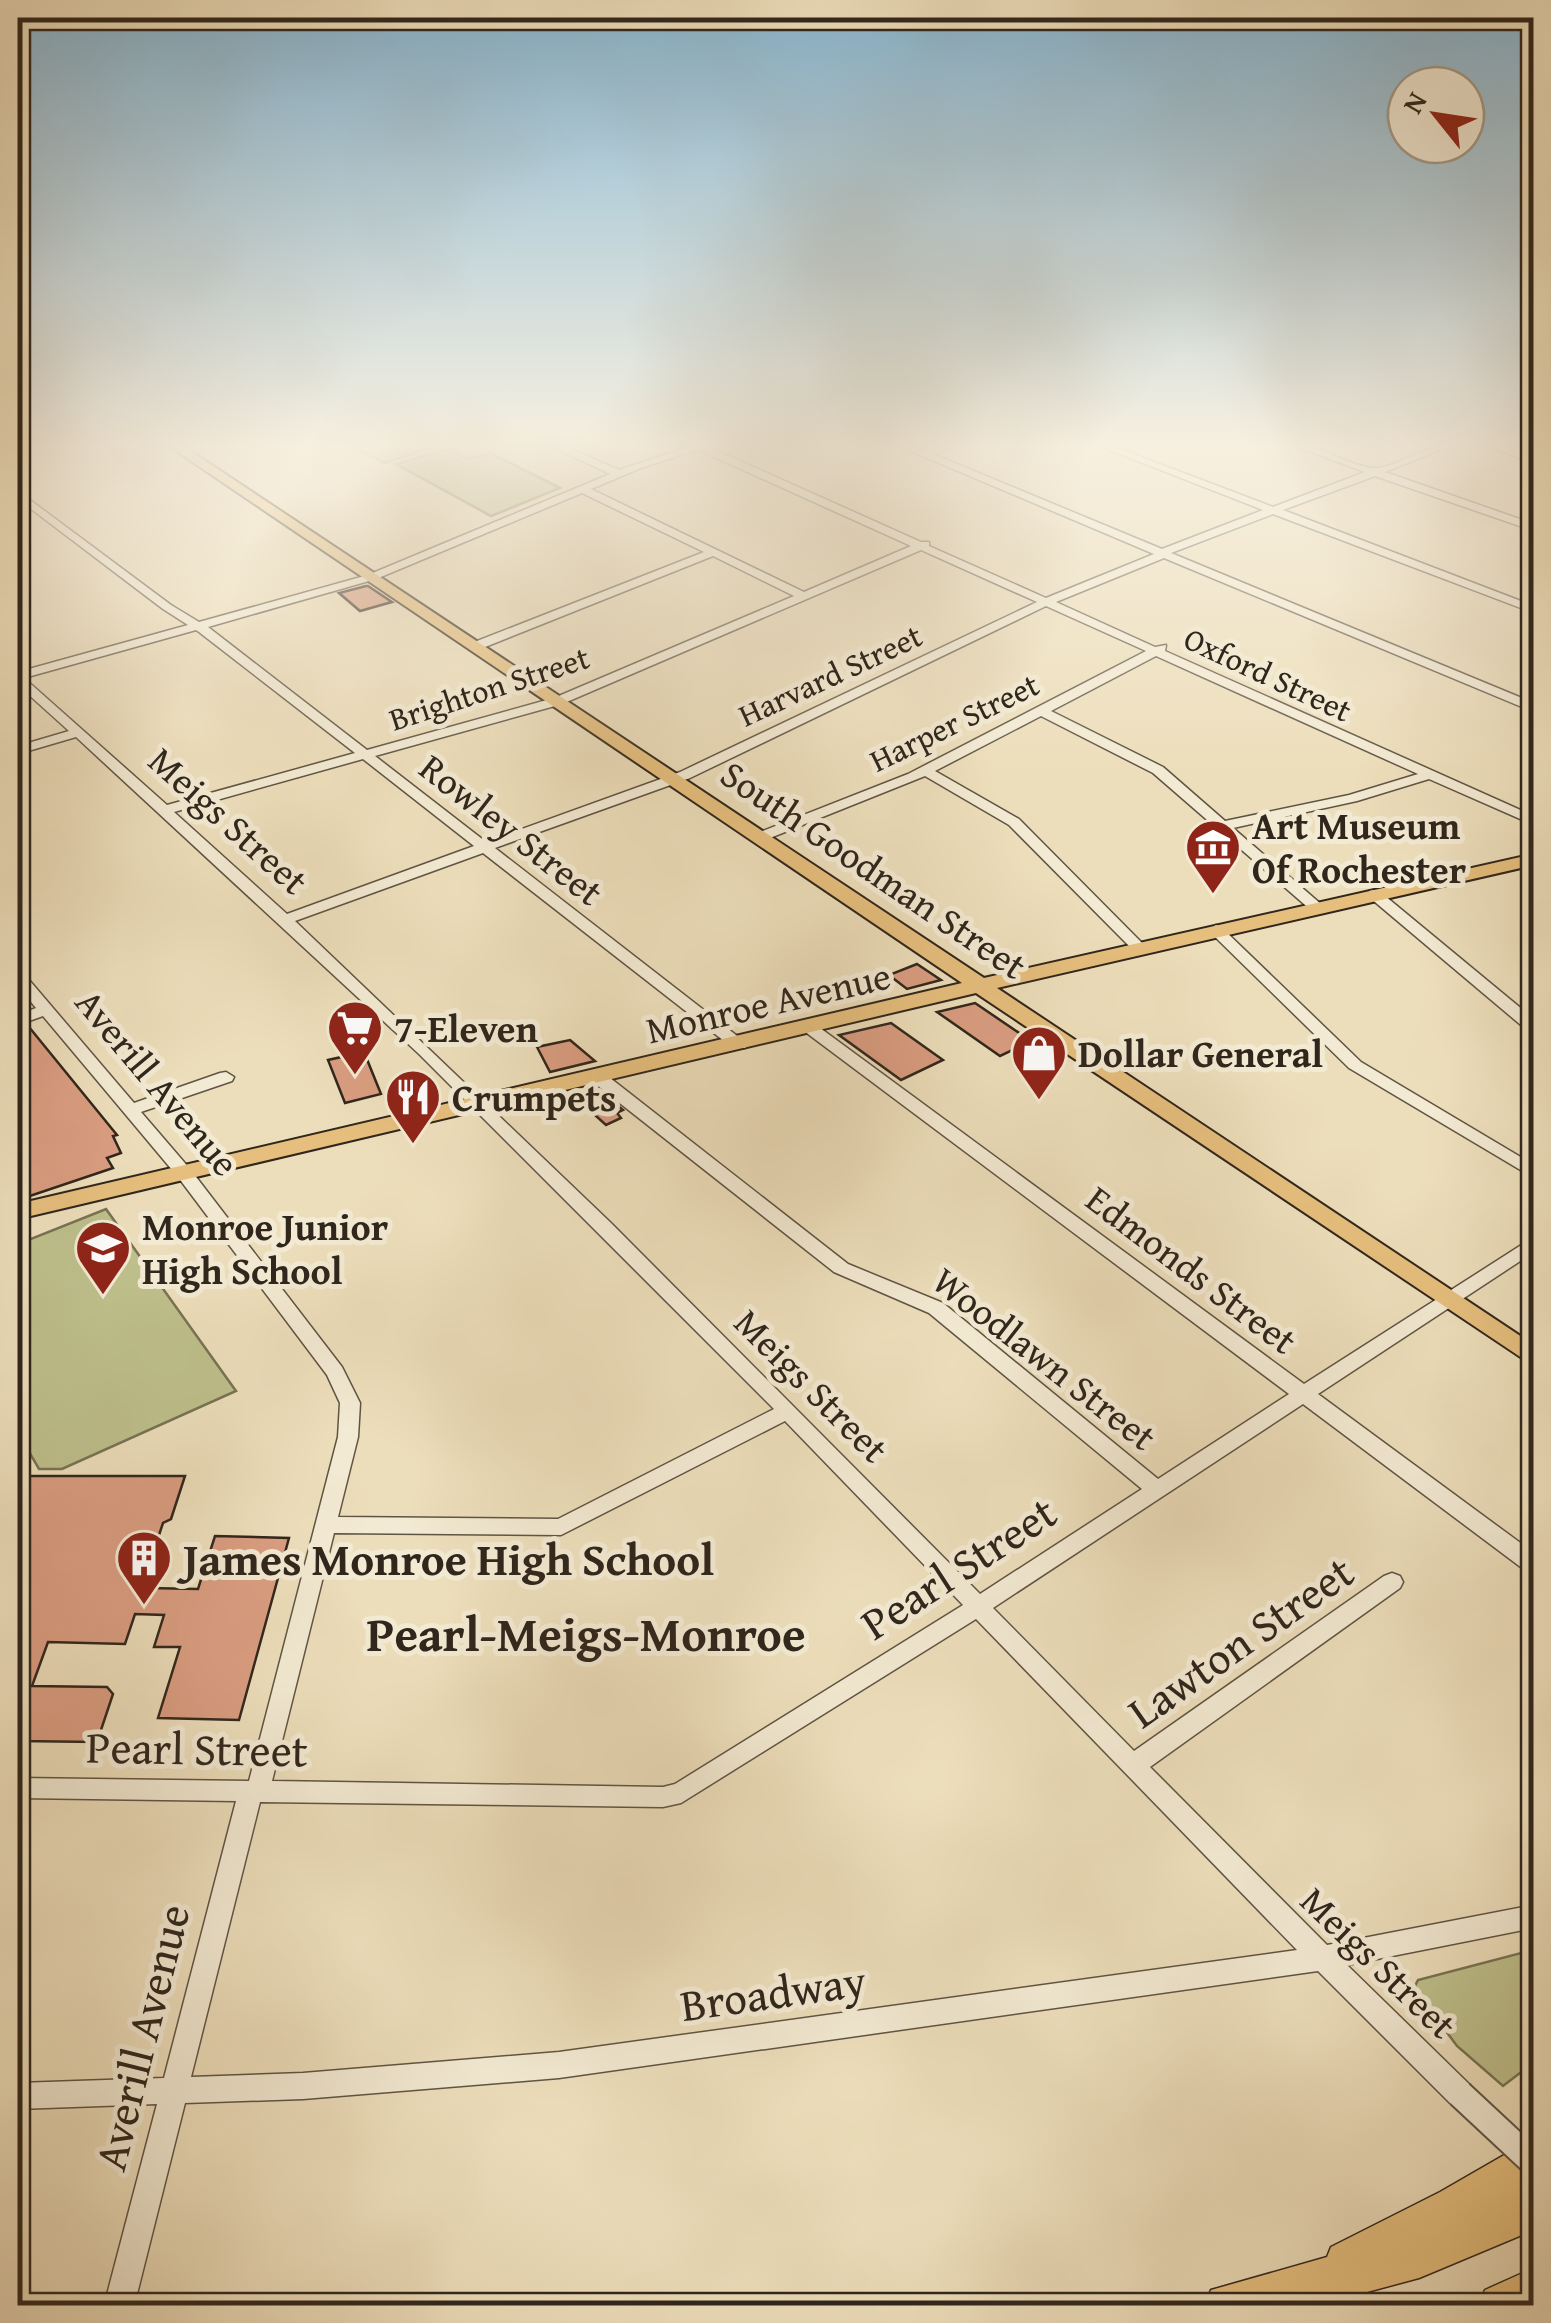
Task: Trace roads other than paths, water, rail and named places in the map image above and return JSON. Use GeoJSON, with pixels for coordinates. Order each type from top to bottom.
{"type":"FeatureCollection","features":[{"type":"Feature","properties":{"kind":"highway"},"geometry":{"type":"LineString","coordinates":[[1272,2295],[1324,2274],[1456,2208],[1534,2161]]}},
{"type":"Feature","properties":{"kind":"highway"},"geometry":{"type":"LineString","coordinates":[[1227,2306],[1420,2255],[1534,2207]]}},
{"type":"Feature","properties":{"kind":"highway"},"geometry":{"type":"LineString","coordinates":[[1501,2306],[1534,2291]]}},
{"type":"Feature","properties":{"kind":"main road","name":"South Goodman Street"},"geometry":{"type":"LineString","coordinates":[[336,552],[979,988],[1534,1356]]}},
{"type":"Feature","properties":{"kind":"main road","name":"Monroe Avenue"},"geometry":{"type":"LineString","coordinates":[[18,1212],[482,1106],[1216,930],[1532,861]]}},
{"type":"Feature","properties":{"kind":"street"},"geometry":{"type":"LineString","coordinates":[[94,552],[167,608],[178,611]]}},
{"type":"Feature","properties":{"kind":"street"},"geometry":{"type":"LineString","coordinates":[[109,552],[176,604],[178,611]]}},
{"type":"Feature","properties":{"kind":"street"},"geometry":{"type":"LineString","coordinates":[[18,678],[372,576],[430,552]]}},
{"type":"Feature","properties":{"kind":"street"},"geometry":{"type":"LineString","coordinates":[[476,646],[713,552]]}},
{"type":"Feature","properties":{"kind":"street"},"geometry":{"type":"LineString","coordinates":[[715,552],[804,596]]}},
{"type":"Feature","properties":{"kind":"street","name":"Brighton Street"},"geometry":{"type":"LineString","coordinates":[[162,810],[558,701],[904,552]]}},
{"type":"Feature","properties":{"kind":"street","name":"Oxford Street"},"geometry":{"type":"LineString","coordinates":[[947,552],[1161,648],[1396,762],[1432,774],[1534,821]]}},
{"type":"Feature","properties":{"kind":"street","name":"Harvard Street"},"geometry":{"type":"LineString","coordinates":[[283,920],[675,779],[1052,599],[1163,552]]}},
{"type":"Feature","properties":{"kind":"street"},"geometry":{"type":"LineString","coordinates":[[1165,552],[1534,708]]}},
{"type":"Feature","properties":{"kind":"street"},"geometry":{"type":"LineString","coordinates":[[1385,552],[1534,610]]}},
{"type":"Feature","properties":{"kind":"street","name":"Rowley Street"},"geometry":{"type":"LineString","coordinates":[[178,611],[738,1045]]}},
{"type":"Feature","properties":{"kind":"street","name":"Harper Street"},"geometry":{"type":"LineString","coordinates":[[760,837],[926,771],[1161,648]]}},
{"type":"Feature","properties":{"kind":"street","name":"Meigs Street"},"geometry":{"type":"LineString","coordinates":[[18,678],[482,1106],[1135,1764],[1322,1958],[1534,2161]]}},
{"type":"Feature","properties":{"kind":"street"},"geometry":{"type":"LineString","coordinates":[[1042,711],[1158,770],[1317,908]]}},
{"type":"Feature","properties":{"kind":"street"},"geometry":{"type":"LineString","coordinates":[[18,750],[78,733]]}},
{"type":"Feature","properties":{"kind":"street"},"geometry":{"type":"LineString","coordinates":[[926,771],[1014,822],[1139,948]]}},
{"type":"Feature","properties":{"kind":"street"},"geometry":{"type":"LineString","coordinates":[[1223,826],[1352,798],[1432,774]]}},
{"type":"Feature","properties":{"kind":"street"},"geometry":{"type":"LineString","coordinates":[[1374,894],[1534,1028]]}},
{"type":"Feature","properties":{"kind":"street"},"geometry":{"type":"LineString","coordinates":[[1216,930],[1355,1065],[1534,1172]]}},
{"type":"Feature","properties":{"kind":"street","name":"Averill Avenue"},"geometry":{"type":"LineString","coordinates":[[21,986],[46,1010],[184,1173],[335,1372],[350,1403],[348,1438],[326,1525],[172,2091],[119,2306]]}},
{"type":"Feature","properties":{"kind":"street"},"geometry":{"type":"LineString","coordinates":[[18,1020],[46,1010]]}},
{"type":"Feature","properties":{"kind":"street","name":"Edmonds Street"},"geometry":{"type":"LineString","coordinates":[[810,1028],[1534,1565]]}},
{"type":"Feature","properties":{"kind":"street"},"geometry":{"type":"LineString","coordinates":[[129,1110],[226,1076]]}},
{"type":"Feature","properties":{"kind":"street","name":"Woodlawn Street"},"geometry":{"type":"LineString","coordinates":[[599,1078],[841,1268],[936,1308],[1156,1489]]}},
{"type":"Feature","properties":{"kind":"street","name":"Pearl Street"},"geometry":{"type":"LineString","coordinates":[[18,1788],[663,1798],[682,1793],[979,1606],[1534,1243]]}},
{"type":"Feature","properties":{"kind":"street"},"geometry":{"type":"LineString","coordinates":[[326,1525],[561,1527],[786,1412]]}},
{"type":"Feature","properties":{"kind":"street","name":"Lawton Street"},"geometry":{"type":"LineString","coordinates":[[1135,1764],[1392,1582]]}},
{"type":"Feature","properties":{"kind":"street","name":"Broadway"},"geometry":{"type":"LineString","coordinates":[[18,2096],[302,2086],[559,2065],[1322,1958],[1534,1916]]}},
{"type":"Feature","properties":{"kind":"place","name":"Art Museum Of Rochester"},"geometry":{"type":"Point","coordinates":[1213,896]}},
{"type":"Feature","properties":{"kind":"place","name":"7-Eleven"},"geometry":{"type":"Point","coordinates":[355,1077]}},
{"type":"Feature","properties":{"kind":"place","name":"Dollar General"},"geometry":{"type":"Point","coordinates":[1039,1102]}},
{"type":"Feature","properties":{"kind":"place","name":"Crumpets"},"geometry":{"type":"Point","coordinates":[413,1146]}},
{"type":"Feature","properties":{"kind":"place","name":"Monroe Junior High School"},"geometry":{"type":"Point","coordinates":[103,1297]}},
{"type":"Feature","properties":{"kind":"place","name":"James Monroe High School"},"geometry":{"type":"Point","coordinates":[144,1607]}},
{"type":"Feature","properties":{"kind":"district","name":"Pearl-Meigs-Monroe"},"geometry":{"type":"Point","coordinates":[586,1633]}}]}
